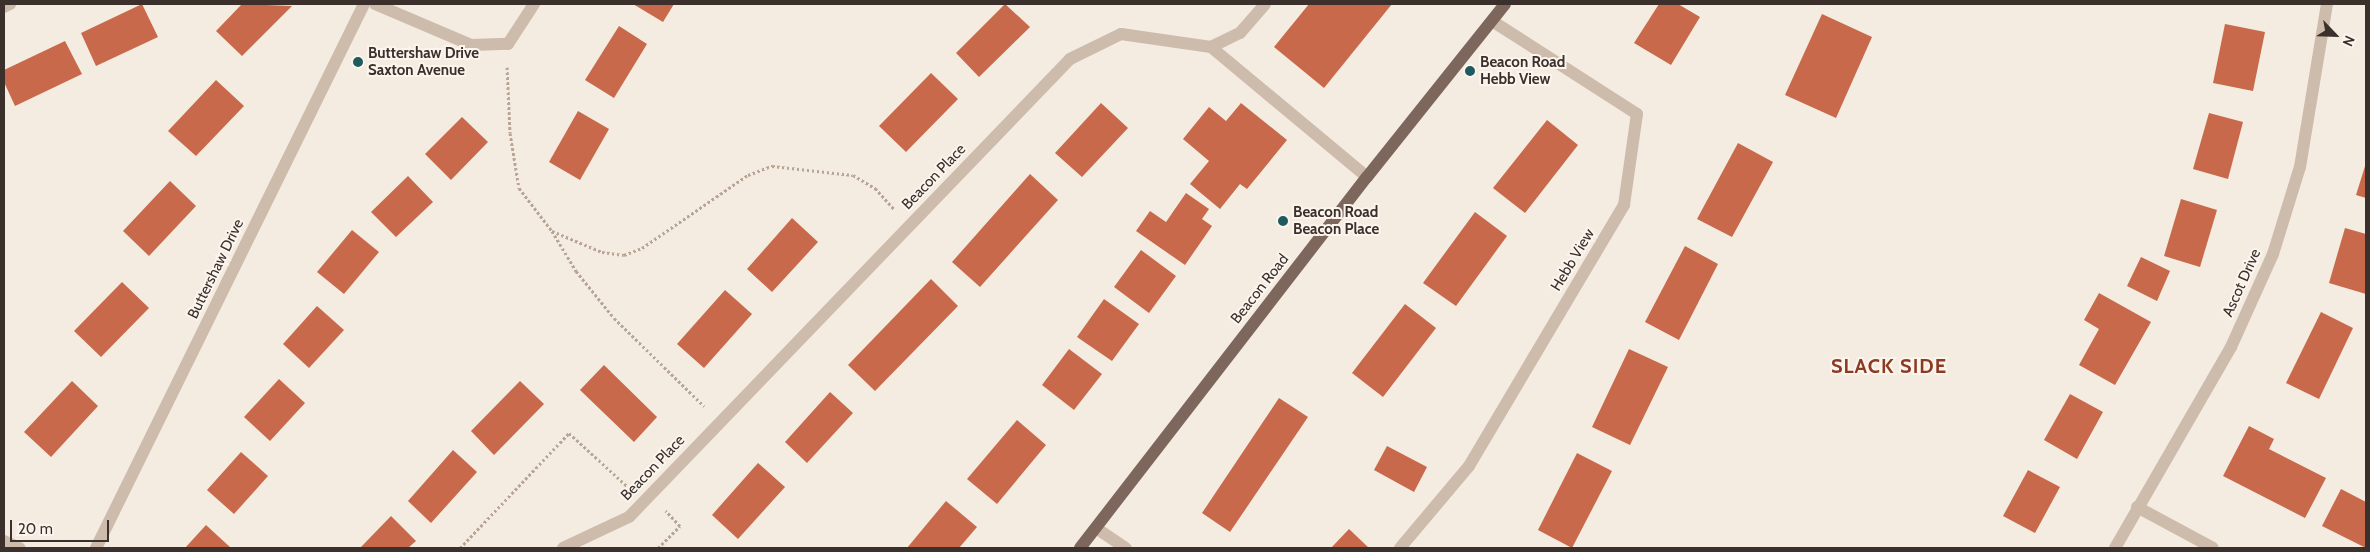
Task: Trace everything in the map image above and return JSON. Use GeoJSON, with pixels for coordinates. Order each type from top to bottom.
{"type":"FeatureCollection","features":[{"type":"Feature","properties":{"kind":"main road","name":"Beacon Road"},"geometry":{"type":"LineString","coordinates":[[1080,548],[1366,176],[1506,4]]}},
{"type":"Feature","properties":{"kind":"street"},"geometry":{"type":"LineString","coordinates":[[4,7],[10,4]]}},
{"type":"Feature","properties":{"kind":"street","name":"Buttershaw Drive"},"geometry":{"type":"LineString","coordinates":[[96,548],[364,4]]}},
{"type":"Feature","properties":{"kind":"street"},"geometry":{"type":"LineString","coordinates":[[375,4],[472,45],[508,44],[534,4]]}},
{"type":"Feature","properties":{"kind":"street"},"geometry":{"type":"LineString","coordinates":[[1265,4],[1240,33],[1211,48],[1366,176]]}},
{"type":"Feature","properties":{"kind":"street","name":"Ascot Drive"},"geometry":{"type":"LineString","coordinates":[[2115,548],[2231,347],[2273,254],[2300,167],[2327,4]]}},
{"type":"Feature","properties":{"kind":"street","name":"Hebb View"},"geometry":{"type":"LineString","coordinates":[[1400,548],[1469,466],[1624,205],[1638,114],[1492,22]]}},
{"type":"Feature","properties":{"kind":"street","name":"Beacon Place"},"geometry":{"type":"LineString","coordinates":[[563,548],[629,517],[1070,59],[1121,34],[1211,48]]}},
{"type":"Feature","properties":{"kind":"street"},"geometry":{"type":"LineString","coordinates":[[2137,507],[2213,548]]}},
{"type":"Feature","properties":{"kind":"street"},"geometry":{"type":"LineString","coordinates":[[1096,528],[1126,548]]}},
{"type":"Feature","properties":{"kind":"street"},"geometry":{"type":"LineString","coordinates":[[4,541],[20,548]]}},
{"type":"Feature","properties":{"kind":"path"},"geometry":{"type":"LineString","coordinates":[[508,44],[506,88],[519,188],[552,231],[576,272],[614,318],[720,422]]}},
{"type":"Feature","properties":{"kind":"path"},"geometry":{"type":"LineString","coordinates":[[552,231],[602,252],[624,255],[642,248],[748,175],[772,166],[853,175],[875,188],[909,226]]}},
{"type":"Feature","properties":{"kind":"path"},"geometry":{"type":"LineString","coordinates":[[460,548],[569,433],[680,526],[658,548]]}},
{"type":"Feature","properties":{"kind":"building"},"geometry":{"type":"Polygon","coordinates":[[[142,4],[158,37],[96,66],[81,33],[142,4]]]}},
{"type":"Feature","properties":{"kind":"building"},"geometry":{"type":"Polygon","coordinates":[[[242,4],[292,6],[242,56],[216,31],[242,4]]]}},
{"type":"Feature","properties":{"kind":"building"},"geometry":{"type":"Polygon","coordinates":[[[633,4],[674,4],[663,22],[633,4]]]}},
{"type":"Feature","properties":{"kind":"building"},"geometry":{"type":"Polygon","coordinates":[[[1005,4],[1030,27],[979,77],[956,53],[1005,4]]]}},
{"type":"Feature","properties":{"kind":"building"},"geometry":{"type":"Polygon","coordinates":[[[1309,4],[1392,4],[1324,88],[1274,47],[1309,4]]]}},
{"type":"Feature","properties":{"kind":"building"},"geometry":{"type":"Polygon","coordinates":[[[1659,4],[1678,4],[1700,17],[1671,65],[1634,43],[1659,4]]]}},
{"type":"Feature","properties":{"kind":"building"},"geometry":{"type":"Polygon","coordinates":[[[1822,14],[1872,37],[1836,118],[1785,95],[1822,14]]]}},
{"type":"Feature","properties":{"kind":"building"},"geometry":{"type":"Polygon","coordinates":[[[2225,24],[2265,32],[2253,91],[2213,83],[2225,24]]]}},
{"type":"Feature","properties":{"kind":"building"},"geometry":{"type":"Polygon","coordinates":[[[619,26],[647,44],[614,98],[585,80],[619,26]]]}},
{"type":"Feature","properties":{"kind":"building"},"geometry":{"type":"Polygon","coordinates":[[[65,41],[82,74],[15,106],[4,82],[4,70],[65,41]]]}},
{"type":"Feature","properties":{"kind":"building"},"geometry":{"type":"Polygon","coordinates":[[[931,73],[958,99],[906,152],[879,126],[931,73]]]}},
{"type":"Feature","properties":{"kind":"building"},"geometry":{"type":"Polygon","coordinates":[[[216,80],[244,106],[196,156],[168,131],[216,80]]]}},
{"type":"Feature","properties":{"kind":"building"},"geometry":{"type":"Polygon","coordinates":[[[1101,103],[1128,128],[1082,177],[1055,153],[1101,103]]]}},
{"type":"Feature","properties":{"kind":"building"},"geometry":{"type":"Polygon","coordinates":[[[1241,103],[1287,140],[1247,189],[1240,184],[1220,209],[1190,184],[1209,161],[1183,139],[1209,107],[1226,121],[1241,103]]]}},
{"type":"Feature","properties":{"kind":"building"},"geometry":{"type":"Polygon","coordinates":[[[578,111],[609,129],[580,180],[549,162],[578,111]]]}},
{"type":"Feature","properties":{"kind":"building"},"geometry":{"type":"Polygon","coordinates":[[[2209,113],[2243,122],[2228,179],[2193,169],[2209,113]]]}},
{"type":"Feature","properties":{"kind":"building"},"geometry":{"type":"Polygon","coordinates":[[[462,117],[488,142],[451,180],[425,154],[462,117]]]}},
{"type":"Feature","properties":{"kind":"building"},"geometry":{"type":"Polygon","coordinates":[[[1547,120],[1578,145],[1525,213],[1493,188],[1547,120]]]}},
{"type":"Feature","properties":{"kind":"building"},"geometry":{"type":"Polygon","coordinates":[[[1738,143],[1773,162],[1732,237],[1697,219],[1738,143]]]}},
{"type":"Feature","properties":{"kind":"building"},"geometry":{"type":"Polygon","coordinates":[[[2366,163],[2366,198],[2356,195],[2366,163]]]}},
{"type":"Feature","properties":{"kind":"building"},"geometry":{"type":"Polygon","coordinates":[[[1030,174],[1058,200],[980,287],[952,262],[1030,174]]]}},
{"type":"Feature","properties":{"kind":"building"},"geometry":{"type":"Polygon","coordinates":[[[408,176],[433,202],[396,237],[371,212],[408,176]]]}},
{"type":"Feature","properties":{"kind":"building"},"geometry":{"type":"Polygon","coordinates":[[[170,181],[196,206],[149,256],[123,231],[170,181]]]}},
{"type":"Feature","properties":{"kind":"building"},"geometry":{"type":"Polygon","coordinates":[[[1186,193],[1209,209],[1202,219],[1212,226],[1185,265],[1136,231],[1150,211],[1166,222],[1186,193]]]}},
{"type":"Feature","properties":{"kind":"building"},"geometry":{"type":"Polygon","coordinates":[[[2181,199],[2217,210],[2200,267],[2164,256],[2181,199]]]}},
{"type":"Feature","properties":{"kind":"building"},"geometry":{"type":"Polygon","coordinates":[[[1475,212],[1507,236],[1456,306],[1423,283],[1475,212]]]}},
{"type":"Feature","properties":{"kind":"building"},"geometry":{"type":"Polygon","coordinates":[[[792,218],[818,242],[772,292],[747,269],[792,218]]]}},
{"type":"Feature","properties":{"kind":"building"},"geometry":{"type":"Polygon","coordinates":[[[2345,228],[2366,234],[2366,294],[2329,283],[2345,228]]]}},
{"type":"Feature","properties":{"kind":"building"},"geometry":{"type":"Polygon","coordinates":[[[352,230],[379,252],[344,294],[317,272],[352,230]]]}},
{"type":"Feature","properties":{"kind":"building"},"geometry":{"type":"Polygon","coordinates":[[[1685,246],[1718,264],[1679,340],[1645,322],[1685,246]]]}},
{"type":"Feature","properties":{"kind":"building"},"geometry":{"type":"Polygon","coordinates":[[[1141,250],[1176,276],[1149,313],[1114,287],[1141,250]]]}},
{"type":"Feature","properties":{"kind":"building"},"geometry":{"type":"Polygon","coordinates":[[[2141,257],[2170,271],[2157,301],[2127,286],[2141,257]]]}},
{"type":"Feature","properties":{"kind":"building"},"geometry":{"type":"Polygon","coordinates":[[[931,279],[958,306],[875,391],[848,365],[931,279]]]}},
{"type":"Feature","properties":{"kind":"building"},"geometry":{"type":"Polygon","coordinates":[[[122,282],[149,308],[101,357],[74,331],[122,282]]]}},
{"type":"Feature","properties":{"kind":"building"},"geometry":{"type":"Polygon","coordinates":[[[725,290],[752,314],[704,368],[677,344],[725,290]]]}},
{"type":"Feature","properties":{"kind":"building"},"geometry":{"type":"Polygon","coordinates":[[[2099,293],[2151,322],[2115,385],[2079,365],[2099,329],[2084,320],[2099,293]]]}},
{"type":"Feature","properties":{"kind":"building"},"geometry":{"type":"Polygon","coordinates":[[[1104,299],[1139,324],[1112,361],[1077,337],[1104,299]]]}},
{"type":"Feature","properties":{"kind":"building"},"geometry":{"type":"Polygon","coordinates":[[[1405,304],[1436,328],[1383,397],[1352,373],[1405,304]]]}},
{"type":"Feature","properties":{"kind":"building"},"geometry":{"type":"Polygon","coordinates":[[[317,306],[344,330],[309,368],[283,344],[317,306]]]}},
{"type":"Feature","properties":{"kind":"building"},"geometry":{"type":"Polygon","coordinates":[[[2321,312],[2353,328],[2319,399],[2286,383],[2321,312]]]}},
{"type":"Feature","properties":{"kind":"building"},"geometry":{"type":"Polygon","coordinates":[[[1069,349],[1102,374],[1074,410],[1042,385],[1069,349]]]}},
{"type":"Feature","properties":{"kind":"building"},"geometry":{"type":"Polygon","coordinates":[[[1629,349],[1668,367],[1630,445],[1592,427],[1629,349]]]}},
{"type":"Feature","properties":{"kind":"building"},"geometry":{"type":"Polygon","coordinates":[[[604,365],[657,417],[634,442],[580,390],[604,365]]]}},
{"type":"Feature","properties":{"kind":"building"},"geometry":{"type":"Polygon","coordinates":[[[279,379],[305,403],[270,441],[244,417],[279,379]]]}},
{"type":"Feature","properties":{"kind":"building"},"geometry":{"type":"Polygon","coordinates":[[[72,381],[98,406],[51,457],[24,432],[72,381]]]}},
{"type":"Feature","properties":{"kind":"building"},"geometry":{"type":"Polygon","coordinates":[[[520,381],[544,404],[494,455],[471,431],[520,381]]]}},
{"type":"Feature","properties":{"kind":"building"},"geometry":{"type":"Polygon","coordinates":[[[830,392],[853,413],[807,463],[785,442],[830,392]]]}},
{"type":"Feature","properties":{"kind":"building"},"geometry":{"type":"Polygon","coordinates":[[[2070,394],[2103,412],[2077,459],[2044,440],[2070,394]]]}},
{"type":"Feature","properties":{"kind":"building"},"geometry":{"type":"Polygon","coordinates":[[[1279,398],[1308,417],[1230,532],[1202,513],[1279,398]]]}},
{"type":"Feature","properties":{"kind":"building"},"geometry":{"type":"Polygon","coordinates":[[[1017,420],[1046,445],[997,504],[967,479],[1017,420]]]}},
{"type":"Feature","properties":{"kind":"building"},"geometry":{"type":"Polygon","coordinates":[[[2249,426],[2274,439],[2269,449],[2326,478],[2305,518],[2223,476],[2249,426]]]}},
{"type":"Feature","properties":{"kind":"building"},"geometry":{"type":"Polygon","coordinates":[[[1387,446],[1427,467],[1414,492],[1374,470],[1387,446]]]}},
{"type":"Feature","properties":{"kind":"building"},"geometry":{"type":"Polygon","coordinates":[[[453,450],[477,472],[431,523],[408,501],[453,450]]]}},
{"type":"Feature","properties":{"kind":"building"},"geometry":{"type":"Polygon","coordinates":[[[241,452],[268,476],[234,514],[207,490],[241,452]]]}},
{"type":"Feature","properties":{"kind":"building"},"geometry":{"type":"Polygon","coordinates":[[[1577,453],[1612,471],[1572,548],[1538,530],[1577,453]]]}},
{"type":"Feature","properties":{"kind":"building"},"geometry":{"type":"Polygon","coordinates":[[[758,463],[785,487],[738,539],[712,515],[758,463]]]}},
{"type":"Feature","properties":{"kind":"building"},"geometry":{"type":"Polygon","coordinates":[[[2028,470],[2060,487],[2035,533],[2003,516],[2028,470]]]}},
{"type":"Feature","properties":{"kind":"building"},"geometry":{"type":"Polygon","coordinates":[[[2341,489],[2366,502],[2366,548],[2322,526],[2341,489]]]}},
{"type":"Feature","properties":{"kind":"building"},"geometry":{"type":"Polygon","coordinates":[[[946,501],[977,527],[959,548],[907,548],[946,501]]]}},
{"type":"Feature","properties":{"kind":"building"},"geometry":{"type":"Polygon","coordinates":[[[391,516],[416,541],[408,548],[360,548],[391,516]]]}},
{"type":"Feature","properties":{"kind":"building"},"geometry":{"type":"Polygon","coordinates":[[[206,525],[231,548],[185,548],[206,525]]]}},
{"type":"Feature","properties":{"kind":"building"},"geometry":{"type":"Polygon","coordinates":[[[1349,529],[1369,548],[1331,548],[1349,529]]]}},
{"type":"Feature","properties":{"kind":"place","name":"Buttershaw Drive Saxton Avenue"},"geometry":{"type":"Point","coordinates":[358,62]}},
{"type":"Feature","properties":{"kind":"place","name":"Beacon Road Hebb View"},"geometry":{"type":"Point","coordinates":[1470,71]}},
{"type":"Feature","properties":{"kind":"place","name":"Beacon Road Beacon Place"},"geometry":{"type":"Point","coordinates":[1283,221]}},
{"type":"Feature","properties":{"kind":"district","name":"SLACK SIDE"},"geometry":{"type":"Point","coordinates":[1889,366]}}]}
